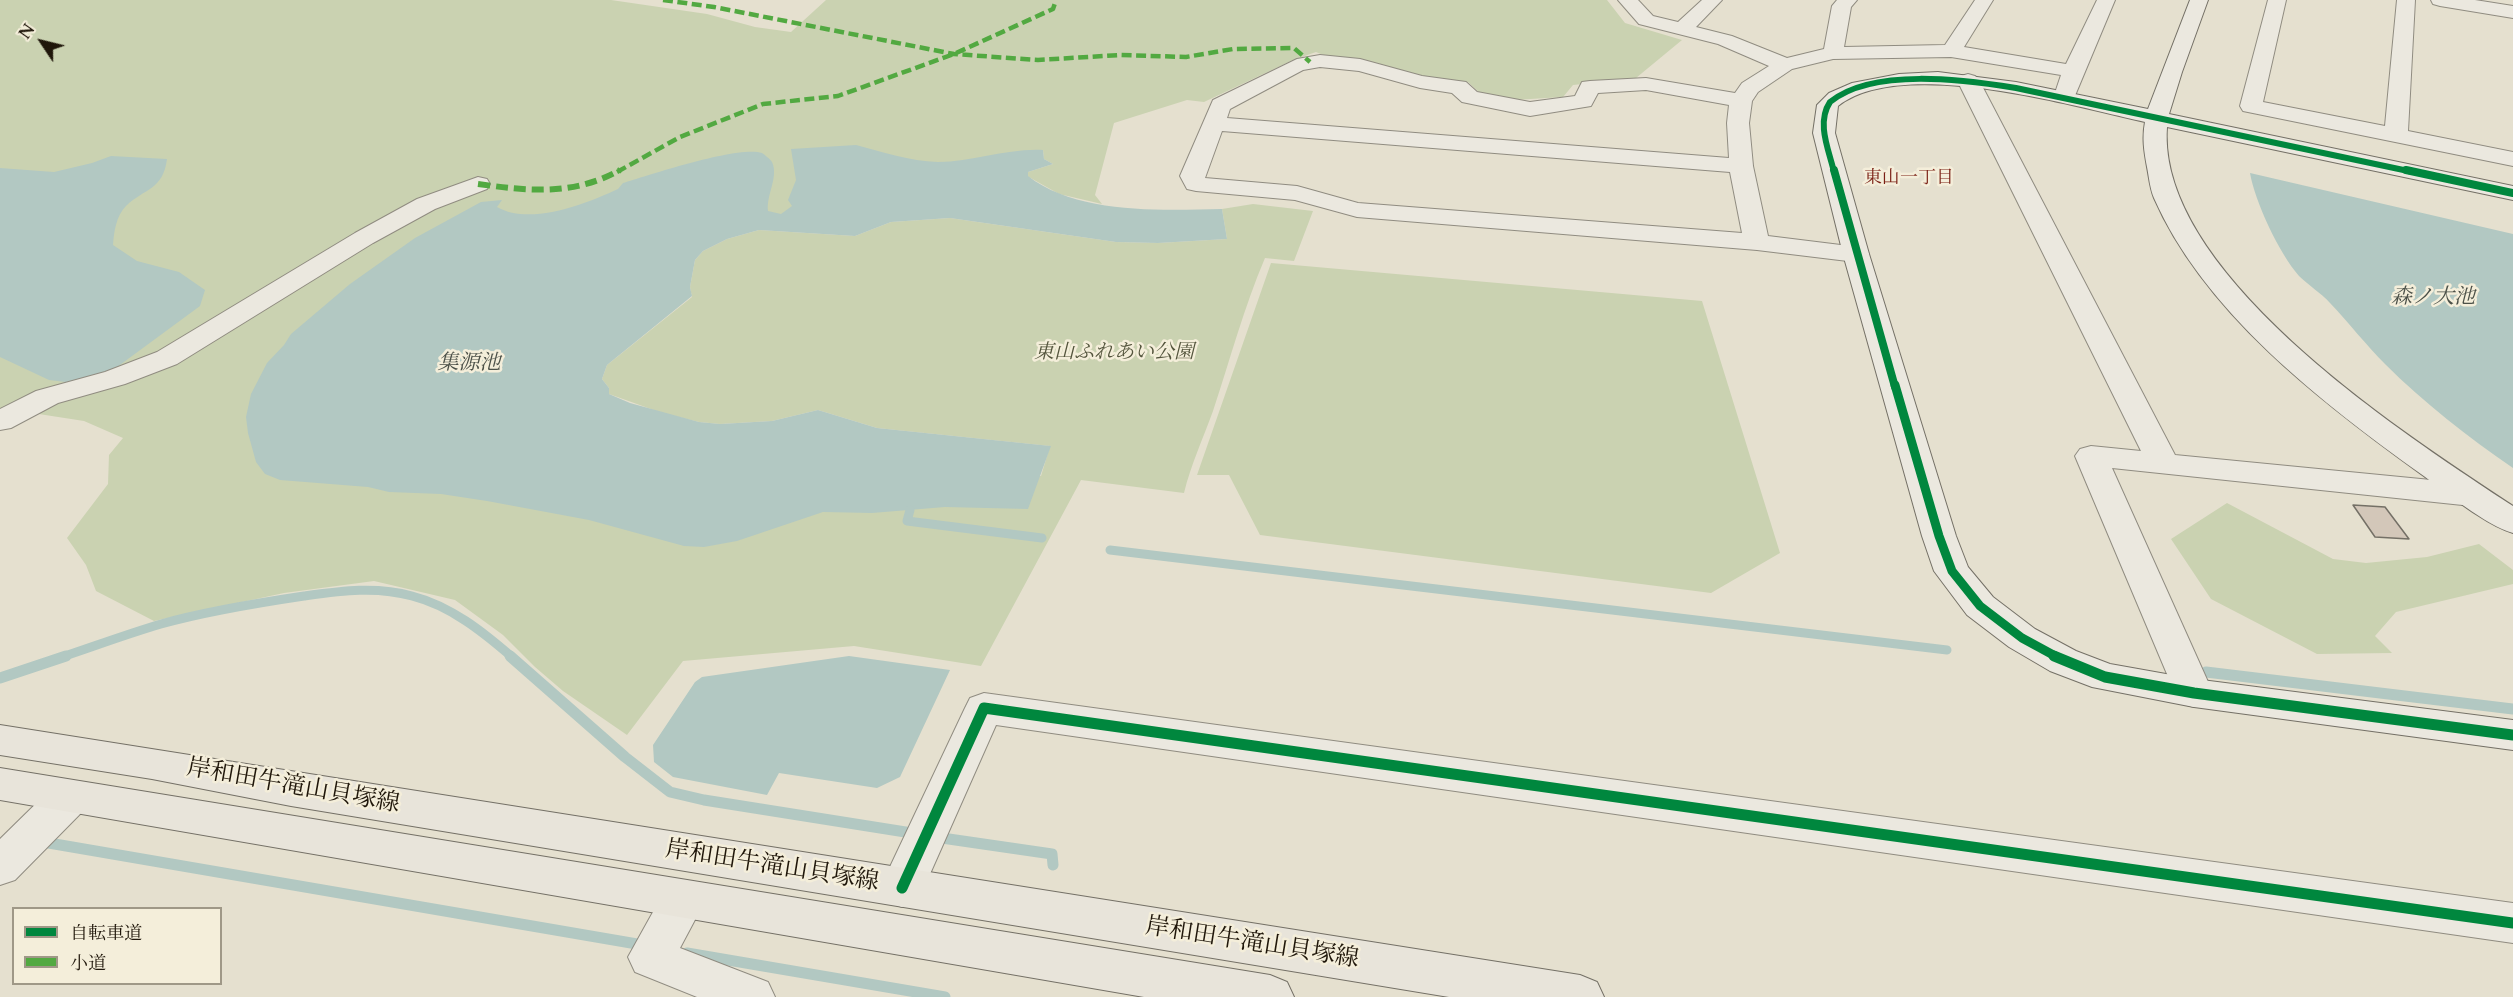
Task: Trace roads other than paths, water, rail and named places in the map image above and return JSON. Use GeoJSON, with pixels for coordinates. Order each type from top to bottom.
{"type":"FeatureCollection","features":[{"type":"Feature","properties":{"kind":"main road","name":"岸和田牛滝山貝塚線"},"geometry":{"type":"LineString","coordinates":[[0,740],[1580,997]]}},
{"type":"Feature","properties":{"kind":"main road"},"geometry":{"type":"LineString","coordinates":[[0,784],[1270,997]]}},
{"type":"Feature","properties":{"kind":"street"},"geometry":{"type":"LineString","coordinates":[[1627,0],[1646,20],[1725,40],[1785,65]]}},
{"type":"Feature","properties":{"kind":"street"},"geometry":{"type":"LineString","coordinates":[[1681,30],[1713,0]]}},
{"type":"Feature","properties":{"kind":"street"},"geometry":{"type":"LineString","coordinates":[[1833,53],[1842,6],[1848,0]]}},
{"type":"Feature","properties":{"kind":"street"},"geometry":{"type":"LineString","coordinates":[[1951,51],[1984,0]]}},
{"type":"Feature","properties":{"kind":"street"},"geometry":{"type":"LineString","coordinates":[[2069,85],[2106,0]]}},
{"type":"Feature","properties":{"kind":"street"},"geometry":{"type":"LineString","coordinates":[[2199,0],[2156,117],[2154,142],[2156,167],[2164,195],[2201,256],[2227,292],[2278,345],[2336,394],[2472,495],[2513,522]]}},
{"type":"Feature","properties":{"kind":"street"},"geometry":{"type":"LineString","coordinates":[[2277,0],[2251,106],[2513,159]]}},
{"type":"Feature","properties":{"kind":"street"},"geometry":{"type":"LineString","coordinates":[[2396,134],[2406,0]]}},
{"type":"Feature","properties":{"kind":"street"},"geometry":{"type":"LineString","coordinates":[[2440,0],[2513,12]]}},
{"type":"Feature","properties":{"kind":"street"},"geometry":{"type":"LineString","coordinates":[[1756,242],[1741,166],[1738,123],[1741,101],[1750,88],[1785,65],[1833,53],[1951,51],[2069,85],[2156,117],[2513,193]]}},
{"type":"Feature","properties":{"kind":"street"},"geometry":{"type":"LineString","coordinates":[[1741,101],[1646,84],[1590,87],[1583,101],[1530,109],[1470,97],[1458,87],[1420,82],[1360,65],[1310,62],[1297,65],[1221,105],[1192,176],[1196,184],[1297,193],[1358,210],[1756,242],[1856,254]]}},
{"type":"Feature","properties":{"kind":"street"},"geometry":{"type":"LineString","coordinates":[[2069,85],[1935,78],[1893,80],[1853,90],[1829,103],[1825,114],[1824,133],[1856,254],[1952,571],[1980,606],[2022,638],[2063,661],[2104,677],[2194,693],[2513,735]]}},
{"type":"Feature","properties":{"kind":"street"},"geometry":{"type":"LineString","coordinates":[[1968,80],[2163,463]]}},
{"type":"Feature","properties":{"kind":"street"},"geometry":{"type":"LineString","coordinates":[[1213,124],[1741,166]]}},
{"type":"Feature","properties":{"kind":"street"},"geometry":{"type":"LineString","coordinates":[[0,421],[47,397],[115,378],[167,358],[212,333],[363,238],[426,204],[478,184]]}},
{"type":"Feature","properties":{"kind":"street"},"geometry":{"type":"LineString","coordinates":[[2194,693],[2091,456],[2472,495]]}},
{"type":"Feature","properties":{"kind":"street"},"geometry":{"type":"LineString","coordinates":[[902,888],[984,708],[2513,923]]}},
{"type":"Feature","properties":{"kind":"street"},"geometry":{"type":"LineString","coordinates":[[0,867],[70,797]]}},
{"type":"Feature","properties":{"kind":"street"},"geometry":{"type":"LineString","coordinates":[[684,899],[651,957],[751,997]]}},
{"type":"Feature","properties":{"kind":"water","name":"集源池"},"geometry":{"type":"Polygon","coordinates":[[[856,145],[906,158],[938,162],[1017,151],[1043,150],[1044,159],[1053,164],[1028,172],[1028,176],[1048,189],[1071,198],[1121,208],[1222,209],[1227,239],[1158,243],[1116,242],[950,218],[891,222],[855,236],[759,230],[727,239],[703,251],[695,260],[690,287],[692,296],[607,365],[602,379],[609,388],[609,394],[630,403],[699,422],[720,424],[772,421],[818,410],[877,428],[1051,446],[1028,509],[945,507],[872,513],[823,512],[737,541],[704,547],[684,546],[589,520],[487,501],[441,494],[389,492],[368,487],[280,480],[265,474],[256,462],[246,417],[251,394],[267,363],[291,334],[350,284],[415,238],[481,202],[502,200],[497,207],[525,214],[558,211],[590,201],[618,189],[623,183],[652,174],[715,157],[750,152],[762,153],[772,162],[774,174],[768,211],[781,214],[792,206],[788,200],[796,180],[791,149],[856,145]]]}},
{"type":"Feature","properties":{"kind":"water"},"geometry":{"type":"Polygon","coordinates":[[[111,156],[167,159],[162,177],[157,183],[133,200],[120,214],[113,245],[137,261],[179,272],[205,290],[200,306],[113,370],[82,384],[49,380],[0,357],[0,168],[54,172],[111,156]]]}},
{"type":"Feature","properties":{"kind":"water","name":"森ノ大池"},"geometry":{"type":"Polygon","coordinates":[[[2250,173],[2513,234],[2513,468],[2463,432],[2415,392],[2378,357],[2326,299],[2299,276],[2269,227],[2250,173]]]}},
{"type":"Feature","properties":{"kind":"water"},"geometry":{"type":"Polygon","coordinates":[[[849,656],[950,670],[900,777],[877,788],[779,773],[767,795],[673,777],[654,762],[653,745],[695,682],[702,677],[849,656]]]}},
{"type":"Feature","properties":{"kind":"waterway"},"geometry":{"type":"LineString","coordinates":[[910,510],[907,521],[1042,538]]}},
{"type":"Feature","properties":{"kind":"waterway"},"geometry":{"type":"LineString","coordinates":[[1110,550],[1947,650]]}},
{"type":"Feature","properties":{"kind":"waterway"},"geometry":{"type":"LineString","coordinates":[[62,657],[148,628],[196,615],[304,596],[372,590],[412,596],[440,606],[478,629],[512,657]]}},
{"type":"Feature","properties":{"kind":"waterway"},"geometry":{"type":"LineString","coordinates":[[0,678],[66,656]]}},
{"type":"Feature","properties":{"kind":"waterway"},"geometry":{"type":"LineString","coordinates":[[510,656],[625,757],[670,792],[704,800],[918,834]]}},
{"type":"Feature","properties":{"kind":"waterway"},"geometry":{"type":"LineString","coordinates":[[2206,672],[2513,709]]}},
{"type":"Feature","properties":{"kind":"waterway"},"geometry":{"type":"LineString","coordinates":[[935,837],[1052,854],[1053,865]]}},
{"type":"Feature","properties":{"kind":"waterway"},"geometry":{"type":"LineString","coordinates":[[43,842],[637,944]]}},
{"type":"Feature","properties":{"kind":"waterway"},"geometry":{"type":"LineString","coordinates":[[687,953],[945,997]]}},
{"type":"Feature","properties":{"kind":"district","name":"東山一丁目"},"geometry":{"type":"Point","coordinates":[1909,179]}},
{"type":"Feature","properties":{"kind":"park label","name":"東山ふれあい公園"},"geometry":{"type":"Point","coordinates":[1114,353]}}]}
